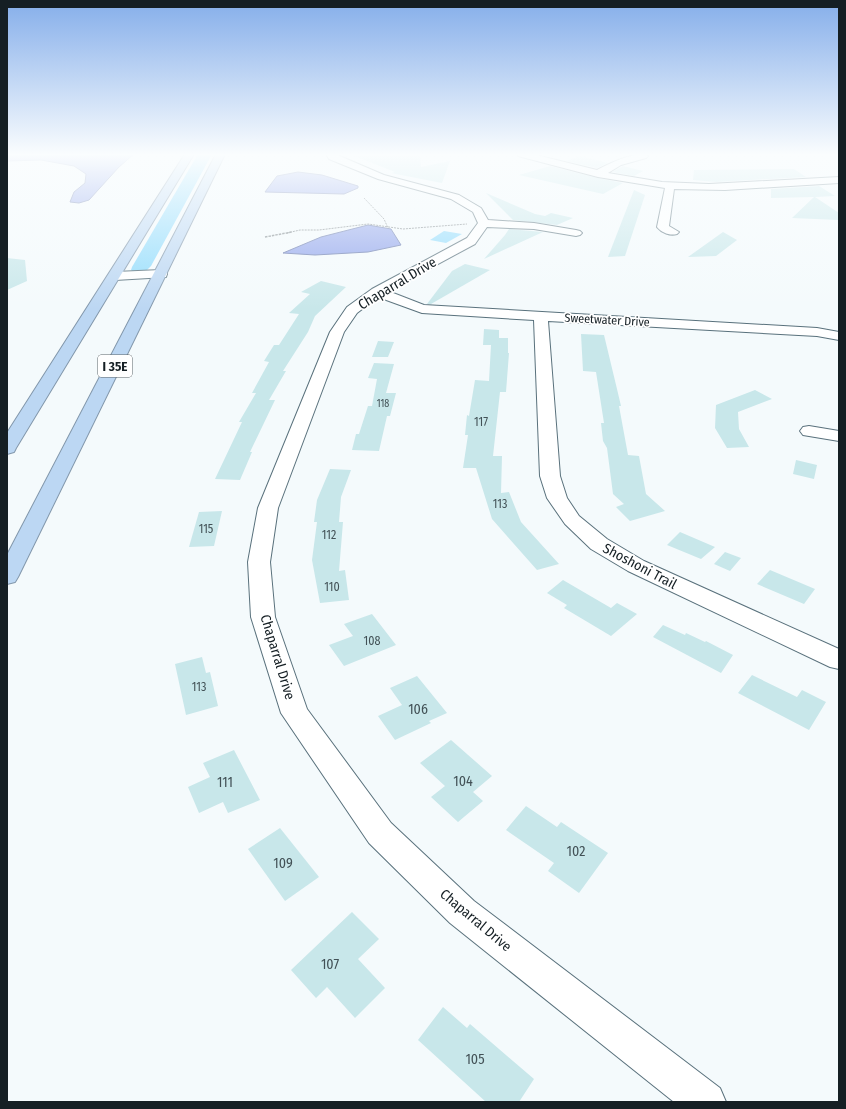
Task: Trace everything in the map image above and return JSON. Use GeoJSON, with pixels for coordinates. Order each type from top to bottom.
{"type":"FeatureCollection","features":[{"type":"Feature","properties":{"kind":"highway"},"geometry":{"type":"LineString","coordinates":[[7,448],[158,206]]}},
{"type":"Feature","properties":{"kind":"highway","name":"I 35E"},"geometry":{"type":"LineString","coordinates":[[7,577],[195,206]]}},
{"type":"Feature","properties":{"kind":"street"},"geometry":{"type":"LineString","coordinates":[[470,206],[477,210],[476,224],[534,226],[576,233]]}},
{"type":"Feature","properties":{"kind":"street"},"geometry":{"type":"LineString","coordinates":[[667,206],[663,227],[673,232]]}},
{"type":"Feature","properties":{"kind":"street","name":"Chaparral Drive"},"geometry":{"type":"LineString","coordinates":[[476,224],[470,241],[377,292],[352,310],[337,332],[268,508],[260,562],[263,617],[295,713],[380,833],[457,906],[706,1102]]}},
{"type":"Feature","properties":{"kind":"street"},"geometry":{"type":"LineString","coordinates":[[115,276],[161,274]]}},
{"type":"Feature","properties":{"kind":"street","name":"Sweetwater Drive"},"geometry":{"type":"LineString","coordinates":[[377,292],[422,309],[817,332],[839,336]]}},
{"type":"Feature","properties":{"kind":"street","name":"Shoshoni Trail"},"geometry":{"type":"LineString","coordinates":[[541,316],[550,476],[557,498],[572,520],[599,544],[636,566],[839,660]]}},
{"type":"Feature","properties":{"kind":"street"},"geometry":{"type":"LineString","coordinates":[[809,431],[839,436]]}},
{"type":"Feature","properties":{"kind":"path"},"geometry":{"type":"LineString","coordinates":[[371,206],[384,219],[388,228]]}},
{"type":"Feature","properties":{"kind":"path"},"geometry":{"type":"LineString","coordinates":[[265,237],[300,230],[319,230],[368,224],[403,229],[476,224]]}},
{"type":"Feature","properties":{"kind":"shaded area"},"geometry":{"type":"Polygon","coordinates":[[[168,206],[184,206],[151,266],[146,271],[133,272],[131,270],[168,206]]]}},
{"type":"Feature","properties":{"kind":"shaded area"},"geometry":{"type":"Polygon","coordinates":[[[368,225],[391,229],[401,245],[368,252],[315,255],[283,253],[321,237],[368,225]]]}},
{"type":"Feature","properties":{"kind":"shaded area"},"geometry":{"type":"Polygon","coordinates":[[[444,231],[462,234],[446,243],[430,240],[444,231]]]}},
{"type":"Feature","properties":{"kind":"building"},"geometry":{"type":"Polygon","coordinates":[[[499,206],[516,206],[535,214],[545,216],[551,213],[573,218],[557,225],[513,220],[499,206]]]}},
{"type":"Feature","properties":{"kind":"building"},"geometry":{"type":"Polygon","coordinates":[[[628,206],[641,206],[625,256],[608,257],[628,206]]]}},
{"type":"Feature","properties":{"kind":"building"},"geometry":{"type":"Polygon","coordinates":[[[805,206],[828,206],[839,213],[839,220],[792,218],[805,206]]]}},
{"type":"Feature","properties":{"kind":"building"},"geometry":{"type":"Polygon","coordinates":[[[509,229],[543,232],[484,259],[505,235],[509,229]]]}},
{"type":"Feature","properties":{"kind":"building"},"geometry":{"type":"Polygon","coordinates":[[[723,232],[737,240],[716,256],[688,257],[723,232]]]}},
{"type":"Feature","properties":{"kind":"building"},"geometry":{"type":"Polygon","coordinates":[[[7,258],[25,260],[27,281],[7,290],[7,258]]]}},
{"type":"Feature","properties":{"kind":"building"},"geometry":{"type":"Polygon","coordinates":[[[465,264],[490,270],[431,304],[427,304],[452,271],[465,264]]]}},
{"type":"Feature","properties":{"kind":"building"},"geometry":{"type":"Polygon","coordinates":[[[321,281],[346,287],[315,316],[308,332],[283,371],[286,371],[269,400],[275,400],[250,452],[252,452],[240,480],[215,479],[242,422],[239,422],[256,393],[252,393],[269,362],[264,361],[274,345],[279,345],[299,314],[289,313],[310,294],[301,292],[321,281]]]}},
{"type":"Feature","properties":{"kind":"building"},"geometry":{"type":"Polygon","coordinates":[[[484,329],[499,330],[499,338],[508,338],[509,353],[506,392],[500,392],[493,456],[502,456],[501,493],[509,492],[521,522],[559,564],[537,570],[492,519],[476,468],[463,468],[468,435],[465,435],[467,415],[469,416],[475,380],[489,381],[491,345],[483,345],[484,329]]]}},
{"type":"Feature","properties":{"kind":"building"},"geometry":{"type":"Polygon","coordinates":[[[581,334],[604,335],[621,406],[619,406],[628,455],[639,456],[646,494],[665,511],[630,521],[616,507],[624,504],[613,494],[607,448],[603,441],[601,423],[604,423],[596,372],[583,371],[581,334]]]}},
{"type":"Feature","properties":{"kind":"building"},"geometry":{"type":"Polygon","coordinates":[[[378,341],[394,342],[388,357],[372,357],[378,341]]]}},
{"type":"Feature","properties":{"kind":"building"},"geometry":{"type":"Polygon","coordinates":[[[374,363],[394,364],[386,393],[396,393],[390,416],[387,416],[379,451],[352,450],[356,434],[359,434],[368,406],[372,406],[377,379],[368,378],[374,363]]]}},
{"type":"Feature","properties":{"kind":"building"},"geometry":{"type":"Polygon","coordinates":[[[755,390],[772,399],[738,412],[739,429],[749,447],[727,448],[715,428],[716,405],[755,390]]]}},
{"type":"Feature","properties":{"kind":"building"},"geometry":{"type":"Polygon","coordinates":[[[796,460],[817,465],[814,479],[793,474],[796,460]]]}},
{"type":"Feature","properties":{"kind":"building"},"geometry":{"type":"Polygon","coordinates":[[[330,469],[351,470],[341,497],[339,522],[343,522],[339,571],[345,570],[349,600],[320,603],[312,560],[317,522],[314,522],[317,500],[330,469]]]}},
{"type":"Feature","properties":{"kind":"building"},"geometry":{"type":"Polygon","coordinates":[[[222,511],[214,546],[189,547],[199,512],[222,511]]]}},
{"type":"Feature","properties":{"kind":"building"},"geometry":{"type":"Polygon","coordinates":[[[680,532],[715,547],[701,559],[667,545],[680,532]]]}},
{"type":"Feature","properties":{"kind":"building"},"geometry":{"type":"Polygon","coordinates":[[[725,552],[741,558],[730,571],[714,564],[725,552]]]}},
{"type":"Feature","properties":{"kind":"building"},"geometry":{"type":"Polygon","coordinates":[[[770,570],[815,589],[804,604],[757,584],[770,570]]]}},
{"type":"Feature","properties":{"kind":"building"},"geometry":{"type":"Polygon","coordinates":[[[563,580],[611,608],[617,603],[637,614],[611,636],[564,608],[567,605],[547,593],[563,580]]]}},
{"type":"Feature","properties":{"kind":"building"},"geometry":{"type":"Polygon","coordinates":[[[372,614],[396,645],[344,666],[329,645],[353,636],[344,624],[372,614]]]}},
{"type":"Feature","properties":{"kind":"building"},"geometry":{"type":"Polygon","coordinates":[[[663,625],[685,635],[686,633],[705,642],[706,641],[733,655],[721,673],[653,637],[663,625]]]}},
{"type":"Feature","properties":{"kind":"building"},"geometry":{"type":"Polygon","coordinates":[[[202,657],[206,673],[210,672],[218,706],[186,715],[175,664],[202,657]]]}},
{"type":"Feature","properties":{"kind":"building"},"geometry":{"type":"Polygon","coordinates":[[[752,675],[797,697],[802,690],[826,702],[809,730],[738,693],[752,675]]]}},
{"type":"Feature","properties":{"kind":"building"},"geometry":{"type":"Polygon","coordinates":[[[417,676],[447,713],[429,721],[431,723],[395,740],[378,716],[402,705],[390,688],[417,676]]]}},
{"type":"Feature","properties":{"kind":"building"},"geometry":{"type":"Polygon","coordinates":[[[451,740],[492,776],[473,792],[483,801],[458,822],[431,797],[445,786],[420,763],[451,740]]]}},
{"type":"Feature","properties":{"kind":"building"},"geometry":{"type":"Polygon","coordinates":[[[234,750],[260,800],[228,813],[223,802],[199,813],[188,787],[210,777],[203,763],[234,750]]]}},
{"type":"Feature","properties":{"kind":"building"},"geometry":{"type":"Polygon","coordinates":[[[526,806],[557,827],[561,822],[608,853],[579,893],[548,871],[554,863],[506,830],[526,806]]]}},
{"type":"Feature","properties":{"kind":"building"},"geometry":{"type":"Polygon","coordinates":[[[280,828],[319,877],[285,901],[248,849],[280,828]]]}},
{"type":"Feature","properties":{"kind":"building"},"geometry":{"type":"Polygon","coordinates":[[[352,912],[379,939],[358,959],[385,988],[355,1018],[327,987],[316,998],[291,970],[352,912]]]}},
{"type":"Feature","properties":{"kind":"building"},"geometry":{"type":"Polygon","coordinates":[[[443,1007],[467,1028],[470,1024],[534,1079],[519,1102],[486,1102],[418,1040],[443,1007]]]}}]}
